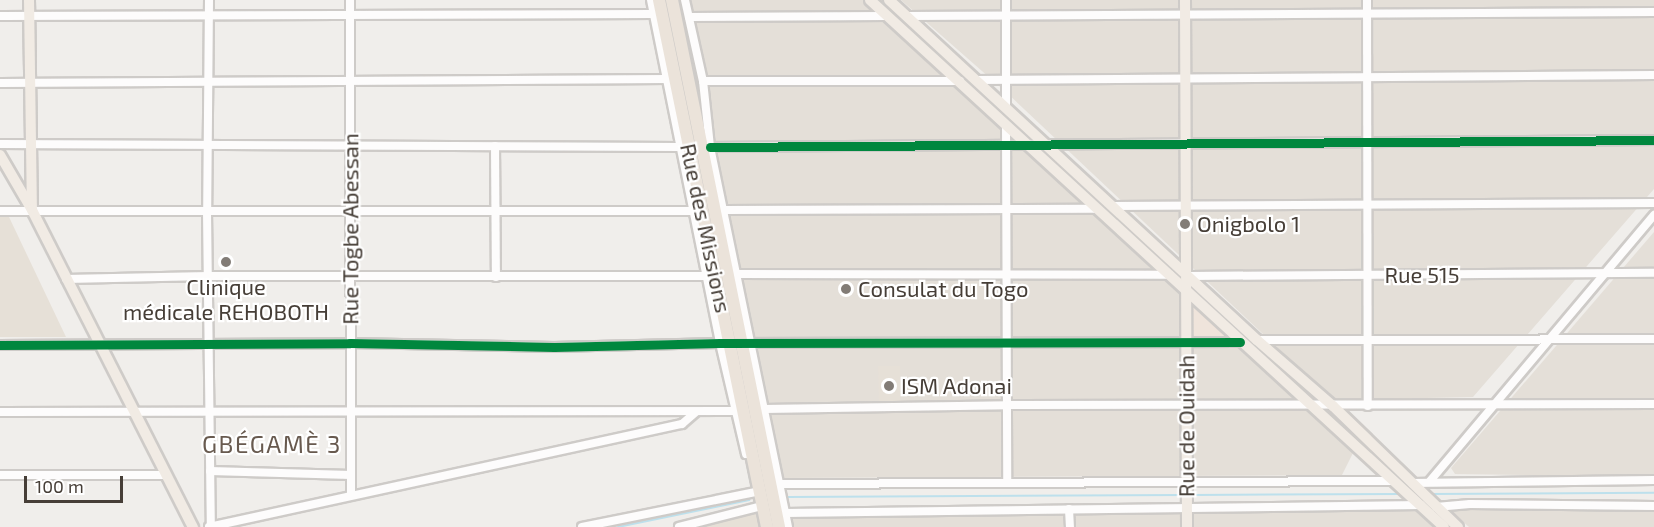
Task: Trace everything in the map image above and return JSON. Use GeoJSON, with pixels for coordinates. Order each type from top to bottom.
{"type":"FeatureCollection","features":[{"type":"Feature","properties":{"kind":"highway","name":"Rue des Missions"},"geometry":{"type":"LineString","coordinates":[[659,0],[779,527]]}},
{"type":"Feature","properties":{"kind":"highway","name":"Rue des Missions"},"geometry":{"type":"LineString","coordinates":[[672,0],[736,343],[767,527]]}},
{"type":"Feature","properties":{"kind":"main road"},"geometry":{"type":"LineString","coordinates":[[29,0],[32,210]]}},
{"type":"Feature","properties":{"kind":"main road"},"geometry":{"type":"LineString","coordinates":[[870,0],[1030,144],[1240,342],[1444,527]]}},
{"type":"Feature","properties":{"kind":"main road"},"geometry":{"type":"LineString","coordinates":[[889,0],[1257,340],[1333,406],[1412,483],[1433,516],[1458,527]]}},
{"type":"Feature","properties":{"kind":"main road","name":"Rue de Ouidah"},"geometry":{"type":"LineString","coordinates":[[1185,0],[1187,527]]}},
{"type":"Feature","properties":{"kind":"main road"},"geometry":{"type":"LineString","coordinates":[[0,155],[32,210],[193,527]]}},
{"type":"Feature","properties":{"kind":"street"},"geometry":{"type":"LineString","coordinates":[[209,0],[206,146],[210,345],[210,527],[351,494],[682,424],[696,412]]}},
{"type":"Feature","properties":{"kind":"street","name":"Rue Togbe Abessan"},"geometry":{"type":"LineString","coordinates":[[350,0],[351,494]]}},
{"type":"Feature","properties":{"kind":"street"},"geometry":{"type":"LineString","coordinates":[[651,0],[708,276],[764,409],[788,527]]}},
{"type":"Feature","properties":{"kind":"street"},"geometry":{"type":"LineString","coordinates":[[685,0],[704,81],[710,147],[737,274],[736,411],[762,527]]}},
{"type":"Feature","properties":{"kind":"street"},"geometry":{"type":"LineString","coordinates":[[1005,0],[1006,108]]}},
{"type":"Feature","properties":{"kind":"street"},"geometry":{"type":"LineString","coordinates":[[1367,0],[1368,406]]}},
{"type":"Feature","properties":{"kind":"street"},"geometry":{"type":"LineString","coordinates":[[906,16],[1654,12]]}},
{"type":"Feature","properties":{"kind":"street"},"geometry":{"type":"LineString","coordinates":[[0,16],[654,14]]}},
{"type":"Feature","properties":{"kind":"street"},"geometry":{"type":"LineString","coordinates":[[689,17],[887,16]]}},
{"type":"Feature","properties":{"kind":"street"},"geometry":{"type":"LineString","coordinates":[[976,80],[1654,75]]}},
{"type":"Feature","properties":{"kind":"street"},"geometry":{"type":"LineString","coordinates":[[0,83],[667,79]]}},
{"type":"Feature","properties":{"kind":"street"},"geometry":{"type":"LineString","coordinates":[[704,81],[961,81]]}},
{"type":"Feature","properties":{"kind":"street"},"geometry":{"type":"LineString","coordinates":[[1006,123],[1007,483]]}},
{"type":"Feature","properties":{"kind":"street"},"geometry":{"type":"LineString","coordinates":[[710,147],[1654,140]]}},
{"type":"Feature","properties":{"kind":"street"},"geometry":{"type":"LineString","coordinates":[[0,144],[680,147]]}},
{"type":"Feature","properties":{"kind":"street"},"geometry":{"type":"LineString","coordinates":[[495,146],[496,277]]}},
{"type":"Feature","properties":{"kind":"street"},"geometry":{"type":"LineString","coordinates":[[1112,206],[1654,203]]}},
{"type":"Feature","properties":{"kind":"street"},"geometry":{"type":"LineString","coordinates":[[723,210],[1097,209]]}},
{"type":"Feature","properties":{"kind":"street"},"geometry":{"type":"LineString","coordinates":[[0,210],[207,212],[693,210]]}},
{"type":"Feature","properties":{"kind":"street"},"geometry":{"type":"LineString","coordinates":[[1430,481],[1654,215]]}},
{"type":"Feature","properties":{"kind":"street","name":"Rue 515"},"geometry":{"type":"LineString","coordinates":[[1187,274],[1654,273]]}},
{"type":"Feature","properties":{"kind":"street"},"geometry":{"type":"LineString","coordinates":[[737,274],[1170,275]]}},
{"type":"Feature","properties":{"kind":"street"},"geometry":{"type":"LineString","coordinates":[[66,279],[208,276],[708,276]]}},
{"type":"Feature","properties":{"kind":"street"},"geometry":{"type":"LineString","coordinates":[[1257,340],[1654,339]]}},
{"type":"Feature","properties":{"kind":"street"},"geometry":{"type":"LineString","coordinates":[[0,345],[350,343],[554,347],[736,343],[1240,342]]}},
{"type":"Feature","properties":{"kind":"street"},"geometry":{"type":"LineString","coordinates":[[764,409],[1007,405],[1186,407],[1654,404]]}},
{"type":"Feature","properties":{"kind":"street"},"geometry":{"type":"LineString","coordinates":[[0,412],[736,411]]}},
{"type":"Feature","properties":{"kind":"street"},"geometry":{"type":"LineString","coordinates":[[210,471],[351,475]]}},
{"type":"Feature","properties":{"kind":"street"},"geometry":{"type":"LineString","coordinates":[[0,474],[166,475]]}},
{"type":"Feature","properties":{"kind":"street"},"geometry":{"type":"LineString","coordinates":[[1412,483],[1654,480]]}},
{"type":"Feature","properties":{"kind":"street"},"geometry":{"type":"LineString","coordinates":[[778,484],[1394,481]]}},
{"type":"Feature","properties":{"kind":"street"},"geometry":{"type":"LineString","coordinates":[[582,527],[755,492]]}},
{"type":"Feature","properties":{"kind":"street"},"geometry":{"type":"LineString","coordinates":[[1433,516],[1470,504],[1654,506]]}},
{"type":"Feature","properties":{"kind":"street"},"geometry":{"type":"LineString","coordinates":[[784,513],[1421,505]]}},
{"type":"Feature","properties":{"kind":"street"},"geometry":{"type":"LineString","coordinates":[[679,527],[758,507]]}},
{"type":"Feature","properties":{"kind":"street"},"geometry":{"type":"LineString","coordinates":[[1069,509],[1070,527]]}},
{"type":"Feature","properties":{"kind":"shaded area"},"geometry":{"type":"Polygon","coordinates":[[[680,0],[864,0],[1191,302],[1191,336],[1229,336],[1353,453],[1342,475],[783,478],[680,0]]]}},
{"type":"Feature","properties":{"kind":"shaded area"},"geometry":{"type":"Polygon","coordinates":[[[901,0],[1654,0],[1654,189],[1473,397],[1333,400],[1007,93],[901,0]]]}},
{"type":"Feature","properties":{"kind":"shaded area"},"geometry":{"type":"Polygon","coordinates":[[[0,217],[9,217],[66,337],[0,337],[0,217]]]}},
{"type":"Feature","properties":{"kind":"shaded area"},"geometry":{"type":"Polygon","coordinates":[[[1654,232],[1654,477],[1455,474],[1451,468],[1654,232]]]}},
{"type":"Feature","properties":{"kind":"shaded area"},"geometry":{"type":"Polygon","coordinates":[[[1191,302],[1229,336],[1191,336],[1191,302]]]}},
{"type":"Feature","properties":{"kind":"shaded area","name":"ISM Adonai"},"geometry":{"type":"Polygon","coordinates":[[[878,366],[900,366],[900,405],[879,406],[878,366]]]}},
{"type":"Feature","properties":{"kind":"shaded area"},"geometry":{"type":"Polygon","coordinates":[[[1654,509],[1654,527],[1469,527],[1450,510],[1654,509]]]}},
{"type":"Feature","properties":{"kind":"shaded area"},"geometry":{"type":"Polygon","coordinates":[[[1416,510],[1435,527],[1191,527],[1191,513],[1416,510]]]}},
{"type":"Feature","properties":{"kind":"shaded area"},"geometry":{"type":"Polygon","coordinates":[[[757,513],[759,527],[692,527],[757,513]]]}},
{"type":"Feature","properties":{"kind":"shaded area"},"geometry":{"type":"Polygon","coordinates":[[[1183,513],[1183,527],[784,527],[782,518],[1183,513]]]}},
{"type":"Feature","properties":{"kind":"waterway"},"geometry":{"type":"LineString","coordinates":[[1429,494],[1654,493]]}},
{"type":"Feature","properties":{"kind":"waterway"},"geometry":{"type":"LineString","coordinates":[[1192,495],[1402,494]]}},
{"type":"Feature","properties":{"kind":"waterway"},"geometry":{"type":"LineString","coordinates":[[788,497],[1183,495]]}},
{"type":"Feature","properties":{"kind":"waterway"},"geometry":{"type":"LineString","coordinates":[[618,527],[749,500]]}},
{"type":"Feature","properties":{"kind":"cycle path"},"geometry":{"type":"LineString","coordinates":[[710,147],[1654,140]]}},
{"type":"Feature","properties":{"kind":"cycle path"},"geometry":{"type":"LineString","coordinates":[[0,345],[350,343],[554,347],[720,343],[1240,342]]}},
{"type":"Feature","properties":{"kind":"place","name":"Onigbolo 1"},"geometry":{"type":"Point","coordinates":[1185,224]}},
{"type":"Feature","properties":{"kind":"place","name":"Clinique médicale REHOBOTH"},"geometry":{"type":"Point","coordinates":[226,262]}},
{"type":"Feature","properties":{"kind":"place","name":"Consulat du Togo"},"geometry":{"type":"Point","coordinates":[846,289]}},
{"type":"Feature","properties":{"kind":"place","name":"ISM Adonai"},"geometry":{"type":"Point","coordinates":[889,386]}},
{"type":"Feature","properties":{"kind":"district","name":"GBÉGAMÈ 3"},"geometry":{"type":"Point","coordinates":[272,444]}}]}
